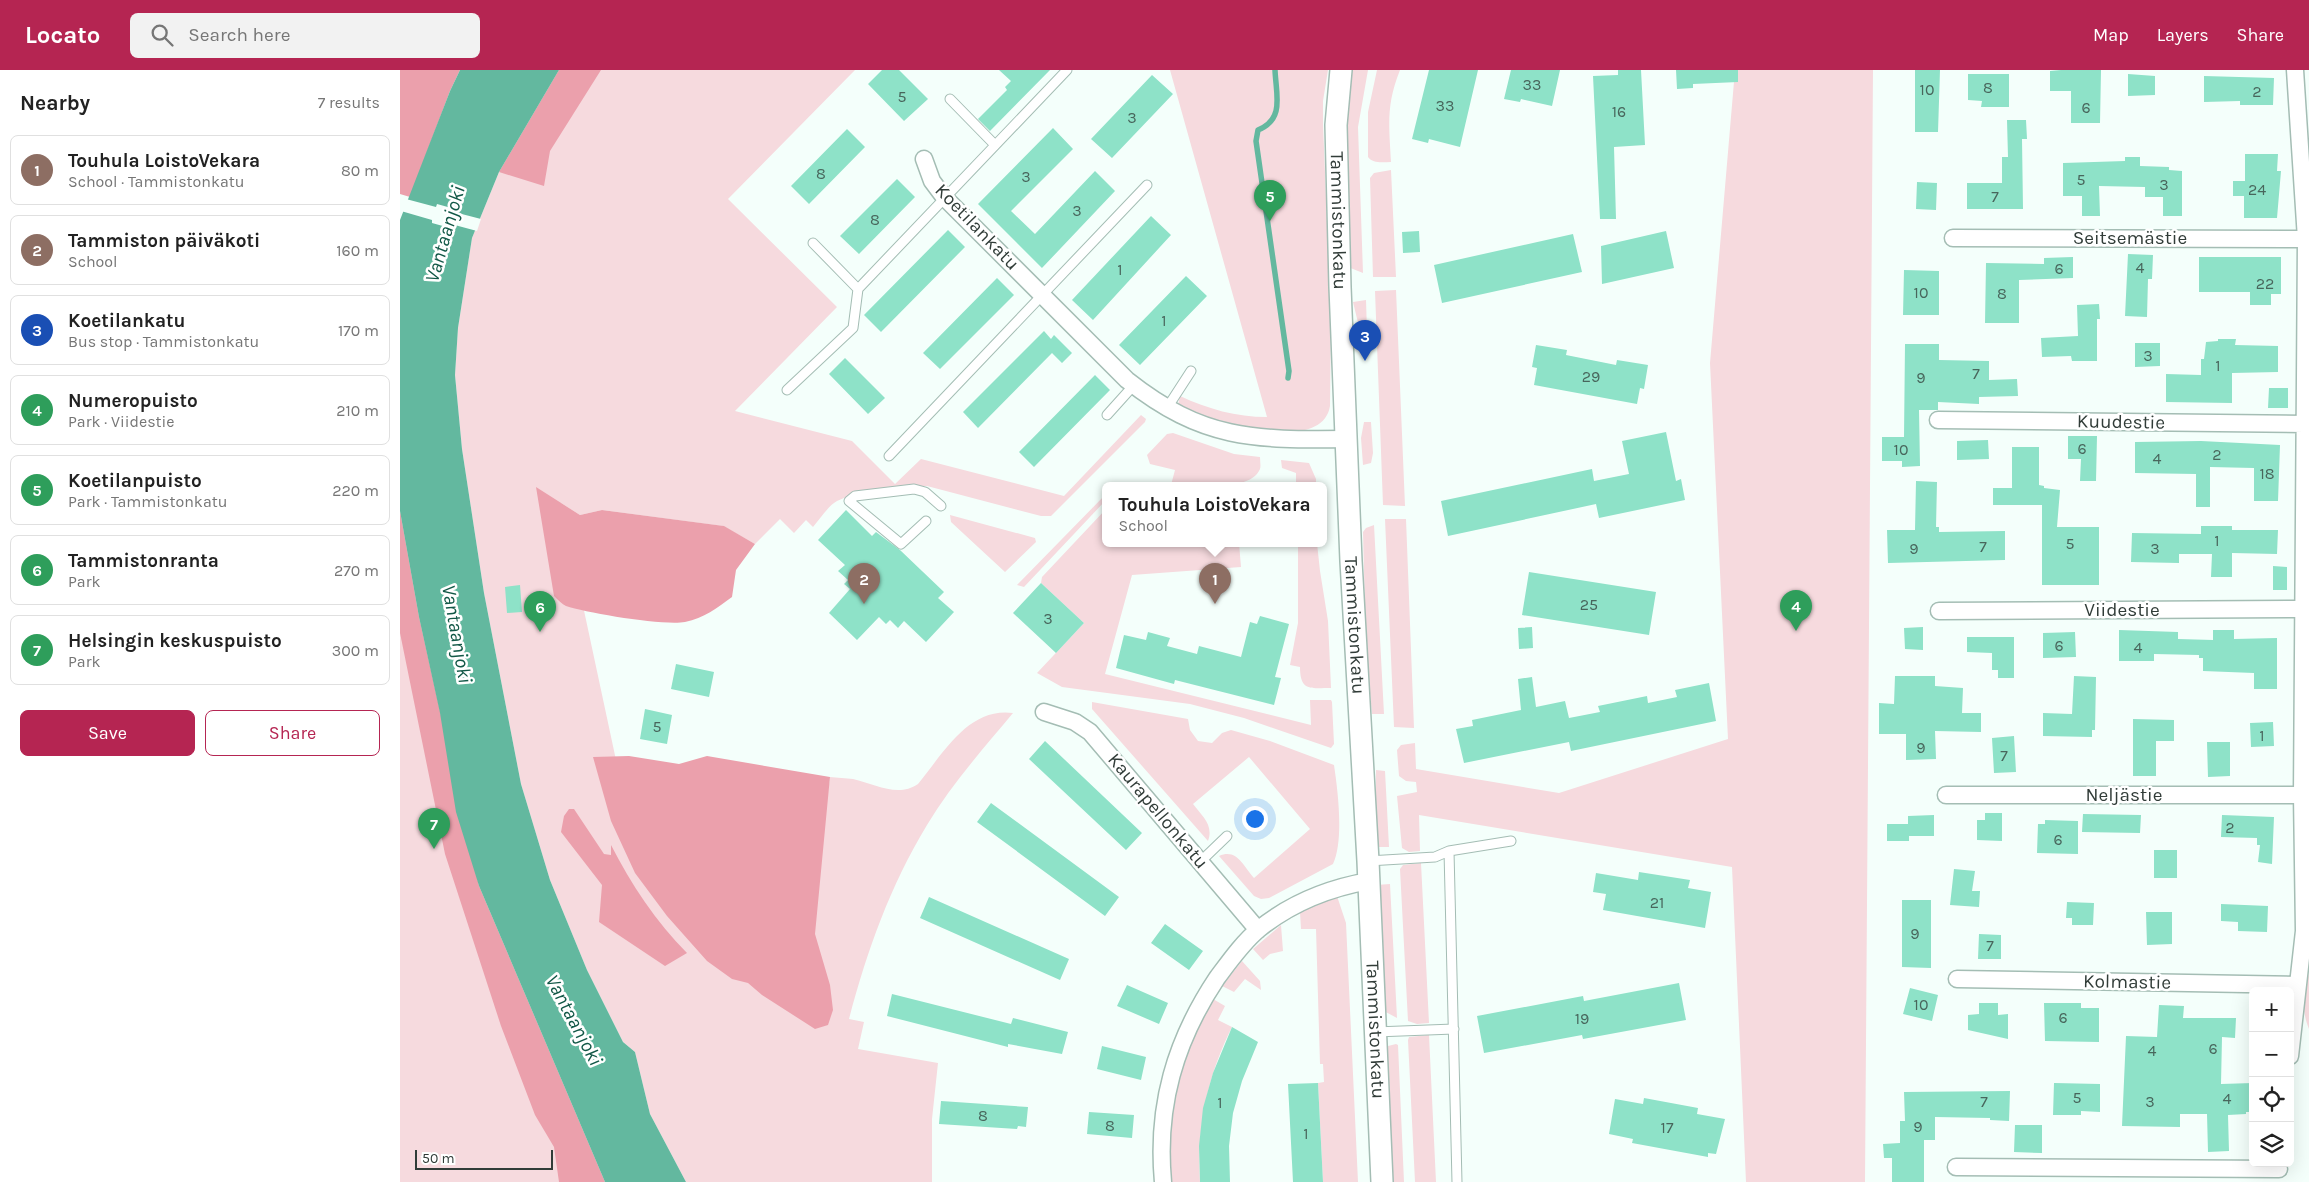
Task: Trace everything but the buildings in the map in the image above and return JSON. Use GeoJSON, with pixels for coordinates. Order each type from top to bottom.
{"type":"FeatureCollection","features":[{"type":"Feature","properties":{"kind":"street","name":"Tammistonkatu"},"geometry":{"type":"LineString","coordinates":[[1341,70],[1336,125],[1346,439],[1382,1182]]}},
{"type":"Feature","properties":{"kind":"street"},"geometry":{"type":"LineString","coordinates":[[2292,1032],[2297,985],[2306,932],[2302,795],[2306,239],[2296,70]]}},
{"type":"Feature","properties":{"kind":"street","name":"Koetilankatu"},"geometry":{"type":"LineString","coordinates":[[924,159],[932,181],[944,197],[1134,385],[1167,408],[1195,422],[1224,432],[1254,438],[1280,440],[1346,439]]}},
{"type":"Feature","properties":{"kind":"street","name":"Seitsemästie"},"geometry":{"type":"LineString","coordinates":[[1953,238],[2306,239]]}},
{"type":"Feature","properties":{"kind":"street","name":"Kuudestie"},"geometry":{"type":"LineString","coordinates":[[1938,420],[2304,424]]}},
{"type":"Feature","properties":{"kind":"street","name":"Viidestie"},"geometry":{"type":"LineString","coordinates":[[1939,611],[2304,609]]}},
{"type":"Feature","properties":{"kind":"street","name":"Kaurapellonkatu"},"geometry":{"type":"LineString","coordinates":[[1044,712],[1075,722],[1090,732],[1258,930]]}},
{"type":"Feature","properties":{"kind":"street","name":"Neljästie"},"geometry":{"type":"LineString","coordinates":[[1946,795],[2302,795]]}},
{"type":"Feature","properties":{"kind":"street"},"geometry":{"type":"LineString","coordinates":[[1163,1182],[1161,1138],[1163,1113],[1177,1053],[1202,1000],[1234,956],[1258,930],[1308,899],[1343,886],[1368,871]]}},
{"type":"Feature","properties":{"kind":"street","name":"Kolmastie"},"geometry":{"type":"LineString","coordinates":[[1957,979],[2297,985]]}},
{"type":"Feature","properties":{"kind":"street"},"geometry":{"type":"LineString","coordinates":[[1956,1167],[2279,1172]]}},
{"type":"Feature","properties":{"kind":"lane"},"geometry":{"type":"LineString","coordinates":[[786,390],[853,328],[858,289],[1067,70]]}},
{"type":"Feature","properties":{"kind":"lane"},"geometry":{"type":"LineString","coordinates":[[950,99],[995,145]]}},
{"type":"Feature","properties":{"kind":"lane"},"geometry":{"type":"LineString","coordinates":[[889,456],[1036,305],[1042,294],[1147,186]]}},
{"type":"Feature","properties":{"kind":"lane"},"geometry":{"type":"LineString","coordinates":[[812,243],[858,289]]}},
{"type":"Feature","properties":{"kind":"lane"},"geometry":{"type":"LineString","coordinates":[[1167,408],[1191,371]]}},
{"type":"Feature","properties":{"kind":"lane"},"geometry":{"type":"LineString","coordinates":[[1107,415],[1134,385]]}},
{"type":"Feature","properties":{"kind":"lane"},"geometry":{"type":"LineString","coordinates":[[926,520],[901,544],[849,501],[855,496],[914,489],[925,492],[941,506]]}},
{"type":"Feature","properties":{"kind":"lane"},"geometry":{"type":"LineString","coordinates":[[1200,862],[1227,836]]}},
{"type":"Feature","properties":{"kind":"lane"},"geometry":{"type":"LineString","coordinates":[[1368,871],[1435,857],[1450,851],[1511,841]]}},
{"type":"Feature","properties":{"kind":"lane"},"geometry":{"type":"LineString","coordinates":[[1450,851],[1458,1182]]}},
{"type":"Feature","properties":{"kind":"lane"},"geometry":{"type":"LineString","coordinates":[[1375,1032],[1454,1029]]}},
{"type":"Feature","properties":{"kind":"shaded area"},"geometry":{"type":"Polygon","coordinates":[[[400,70],[460,70],[450,91],[410,197],[400,194],[400,70]]]}},
{"type":"Feature","properties":{"kind":"shaded area"},"geometry":{"type":"Polygon","coordinates":[[[559,70],[855,70],[728,199],[837,307],[735,411],[852,441],[895,484],[921,459],[1064,496],[1141,415],[1146,419],[1051,516],[1041,516],[927,486],[894,488],[845,497],[827,509],[813,527],[806,520],[794,533],[780,519],[755,544],[723,526],[602,510],[580,515],[561,503],[616,760],[828,792],[830,777],[853,779],[886,789],[902,790],[918,784],[947,747],[970,725],[983,717],[997,713],[1013,713],[946,796],[914,848],[881,919],[849,1019],[864,1022],[858,1049],[938,1063],[932,1119],[932,1182],[686,1182],[650,1114],[635,1052],[623,1042],[587,970],[550,880],[521,784],[484,593],[462,449],[455,375],[458,328],[472,238],[499,172],[559,70]]]}},
{"type":"Feature","properties":{"kind":"shaded area"},"geometry":{"type":"Polygon","coordinates":[[[559,70],[601,70],[550,151],[544,186],[499,172],[559,70]]]}},
{"type":"Feature","properties":{"kind":"shaded area"},"geometry":{"type":"Polygon","coordinates":[[[1170,70],[1328,70],[1323,101],[1323,124],[1331,319],[1330,406],[1322,421],[1307,429],[1286,432],[1261,430],[1212,419],[1178,405],[1180,396],[1222,411],[1244,416],[1267,417],[1170,70]]]}},
{"type":"Feature","properties":{"kind":"shaded area"},"geometry":{"type":"Polygon","coordinates":[[[1349,70],[1368,70],[1358,127],[1363,273],[1348,267],[1342,136],[1349,70]]]}},
{"type":"Feature","properties":{"kind":"shaded area"},"geometry":{"type":"Polygon","coordinates":[[[1377,70],[1400,70],[1390,105],[1391,162],[1375,162],[1368,157],[1368,112],[1377,70]]]}},
{"type":"Feature","properties":{"kind":"shaded area"},"geometry":{"type":"Polygon","coordinates":[[[1735,70],[1873,70],[1865,1182],[1746,1182],[1732,867],[1419,815],[1420,851],[1409,852],[1402,848],[1397,796],[1417,792],[1416,782],[1406,781],[1399,776],[1397,750],[1401,745],[1415,743],[1416,769],[1559,793],[1728,739],[1710,363],[1735,70]]]}},
{"type":"Feature","properties":{"kind":"shaded area"},"geometry":{"type":"Polygon","coordinates":[[[1391,170],[1396,277],[1373,277],[1370,178],[1374,173],[1391,170]]]}},
{"type":"Feature","properties":{"kind":"shaded area"},"geometry":{"type":"Polygon","coordinates":[[[1396,290],[1405,506],[1383,505],[1375,291],[1396,290]]]}},
{"type":"Feature","properties":{"kind":"shaded area"},"geometry":{"type":"Polygon","coordinates":[[[1366,300],[1367,331],[1360,331],[1353,302],[1366,300]]]}},
{"type":"Feature","properties":{"kind":"shaded area"},"geometry":{"type":"Polygon","coordinates":[[[1364,422],[1371,422],[1373,453],[1371,463],[1363,465],[1361,438],[1364,422]]]}},
{"type":"Feature","properties":{"kind":"shaded area"},"geometry":{"type":"Polygon","coordinates":[[[1173,433],[1234,454],[1260,457],[1260,469],[1254,477],[1245,482],[1172,482],[1175,470],[1150,464],[1147,455],[1167,434],[1173,433]]]}},
{"type":"Feature","properties":{"kind":"shaded area"},"geometry":{"type":"Polygon","coordinates":[[[1281,460],[1309,463],[1316,482],[1296,482],[1296,473],[1282,468],[1281,460]]]}},
{"type":"Feature","properties":{"kind":"shaded area"},"geometry":{"type":"Polygon","coordinates":[[[536,487],[580,515],[602,510],[724,526],[755,544],[736,570],[732,597],[716,609],[698,618],[685,622],[660,622],[576,609],[564,605],[554,596],[536,487]]]}},
{"type":"Feature","properties":{"kind":"shaded area"},"geometry":{"type":"Polygon","coordinates":[[[1102,498],[1102,504],[1024,587],[1017,585],[1102,498]]]}},
{"type":"Feature","properties":{"kind":"shaded area"},"geometry":{"type":"Polygon","coordinates":[[[400,511],[479,886],[605,1182],[400,1182],[400,511]]]}},
{"type":"Feature","properties":{"kind":"shaded area"},"geometry":{"type":"Polygon","coordinates":[[[400,511],[419,617],[479,886],[605,1182],[559,1182],[554,1147],[535,1115],[501,1026],[445,854],[400,633],[400,511]]]}},
{"type":"Feature","properties":{"kind":"shaded area"},"geometry":{"type":"Polygon","coordinates":[[[1102,513],[1102,547],[1239,547],[1241,567],[1132,575],[1105,674],[1311,725],[1310,700],[1331,700],[1334,744],[1331,748],[1244,718],[1190,704],[1062,687],[1037,673],[1084,623],[1041,583],[1042,577],[1102,513]]]}},
{"type":"Feature","properties":{"kind":"shaded area"},"geometry":{"type":"Polygon","coordinates":[[[950,515],[1035,538],[1036,542],[1005,572],[951,522],[950,515]]]}},
{"type":"Feature","properties":{"kind":"shaded area"},"geometry":{"type":"Polygon","coordinates":[[[1385,519],[1406,519],[1414,728],[1394,727],[1385,519]]]}},
{"type":"Feature","properties":{"kind":"shaded area"},"geometry":{"type":"Polygon","coordinates":[[[1374,525],[1384,714],[1372,714],[1366,650],[1363,532],[1366,528],[1374,525]]]}},
{"type":"Feature","properties":{"kind":"shaded area"},"geometry":{"type":"Polygon","coordinates":[[[1298,547],[1317,547],[1328,621],[1331,688],[1308,687],[1302,681],[1300,667],[1290,665],[1298,623],[1298,547]]]}},
{"type":"Feature","properties":{"kind":"shaded area"},"geometry":{"type":"Polygon","coordinates":[[[1092,702],[1188,719],[1190,730],[1198,741],[1212,743],[1222,733],[1231,730],[1270,741],[1334,765],[1339,829],[1333,864],[1269,898],[1261,899],[1254,896],[1219,856],[1231,854],[1235,856],[1254,878],[1310,829],[1249,757],[1193,804],[1208,825],[1208,841],[1092,709],[1092,702]]]}},
{"type":"Feature","properties":{"kind":"shaded area"},"geometry":{"type":"Polygon","coordinates":[[[629,756],[679,764],[707,756],[830,777],[815,934],[830,985],[833,1010],[828,1025],[815,1029],[762,995],[748,983],[732,979],[707,961],[667,916],[635,873],[611,821],[593,757],[629,756]]]}},
{"type":"Feature","properties":{"kind":"shaded area"},"geometry":{"type":"Polygon","coordinates":[[[1376,770],[1385,771],[1389,847],[1375,847],[1376,770]]]}},
{"type":"Feature","properties":{"kind":"shaded area"},"geometry":{"type":"Polygon","coordinates":[[[569,809],[574,809],[604,854],[611,855],[611,845],[645,902],[665,929],[687,953],[665,966],[599,922],[602,885],[561,832],[564,816],[569,809]]]}},
{"type":"Feature","properties":{"kind":"shaded area"},"geometry":{"type":"Polygon","coordinates":[[[1421,863],[1429,1023],[1417,1024],[1408,1021],[1400,869],[1403,865],[1421,863]]]}},
{"type":"Feature","properties":{"kind":"shaded area"},"geometry":{"type":"Polygon","coordinates":[[[1390,884],[1397,1018],[1382,1010],[1376,885],[1390,884]]]}},
{"type":"Feature","properties":{"kind":"shaded area"},"geometry":{"type":"Polygon","coordinates":[[[1337,896],[1346,923],[1358,1182],[1323,1182],[1318,1083],[1324,1082],[1323,1064],[1320,1064],[1316,929],[1301,929],[1300,912],[1316,903],[1337,896]]]}},
{"type":"Feature","properties":{"kind":"shaded area"},"geometry":{"type":"Polygon","coordinates":[[[1281,925],[1283,951],[1270,954],[1263,960],[1253,949],[1281,925]]]}},
{"type":"Feature","properties":{"kind":"shaded area"},"geometry":{"type":"Polygon","coordinates":[[[1242,961],[1260,981],[1261,990],[1245,979],[1234,992],[1222,986],[1242,961]]]}},
{"type":"Feature","properties":{"kind":"shaded area"},"geometry":{"type":"Polygon","coordinates":[[[2309,972],[2309,1029],[2304,1007],[2309,972]]]}},
{"type":"Feature","properties":{"kind":"shaded area"},"geometry":{"type":"Polygon","coordinates":[[[1213,999],[1225,1006],[1218,1020],[1232,1027],[1223,1046],[1210,1084],[1202,1122],[1199,1162],[1200,1182],[1170,1182],[1171,1133],[1178,1087],[1192,1044],[1213,999]]]}},
{"type":"Feature","properties":{"kind":"shaded area"},"geometry":{"type":"Polygon","coordinates":[[[1429,1035],[1436,1182],[1415,1182],[1408,1040],[1409,1037],[1429,1035]]]}},
{"type":"Feature","properties":{"kind":"shaded area"},"geometry":{"type":"Polygon","coordinates":[[[1398,1045],[1404,1182],[1390,1182],[1384,1047],[1398,1045]]]}},
{"type":"Feature","properties":{"kind":"water","name":"Vantaanjoki"},"geometry":{"type":"Polygon","coordinates":[[[460,70],[559,70],[499,172],[472,238],[458,328],[455,375],[462,449],[484,593],[521,784],[550,880],[587,970],[623,1042],[635,1052],[650,1114],[686,1182],[605,1182],[479,886],[456,812],[440,713],[419,617],[400,511],[400,220],[460,70]]]}},
{"type":"Feature","properties":{"kind":"pier"},"geometry":{"type":"Polygon","coordinates":[[[406,199],[436,207],[437,204],[455,209],[454,212],[481,219],[477,231],[451,224],[450,228],[432,223],[432,220],[401,211],[406,199]]]}},
{"type":"Feature","properties":{"kind":"waterway"},"geometry":{"type":"LineString","coordinates":[[1275,70],[1276,113],[1267,125],[1258,130],[1256,141],[1289,371],[1288,378]]}},
{"type":"Feature","properties":{"kind":"place","name":"Koetilanpuisto"},"geometry":{"type":"Point","coordinates":[1270,221]}},
{"type":"Feature","properties":{"kind":"place","name":"Koetilankatu"},"geometry":{"type":"Point","coordinates":[1365,361]}},
{"type":"Feature","properties":{"kind":"place","name":"Tammiston päiväkoti"},"geometry":{"type":"Point","coordinates":[864,604]}},
{"type":"Feature","properties":{"kind":"place","name":"Touhula LoistoVekara"},"geometry":{"type":"Point","coordinates":[1215,604]}},
{"type":"Feature","properties":{"kind":"place","name":"Numeropuisto"},"geometry":{"type":"Point","coordinates":[1796,631]}},
{"type":"Feature","properties":{"kind":"place","name":"Tammistonranta"},"geometry":{"type":"Point","coordinates":[540,632]}},
{"type":"Feature","properties":{"kind":"place","name":"Helsingin keskuspuisto"},"geometry":{"type":"Point","coordinates":[434,849]}}]}
